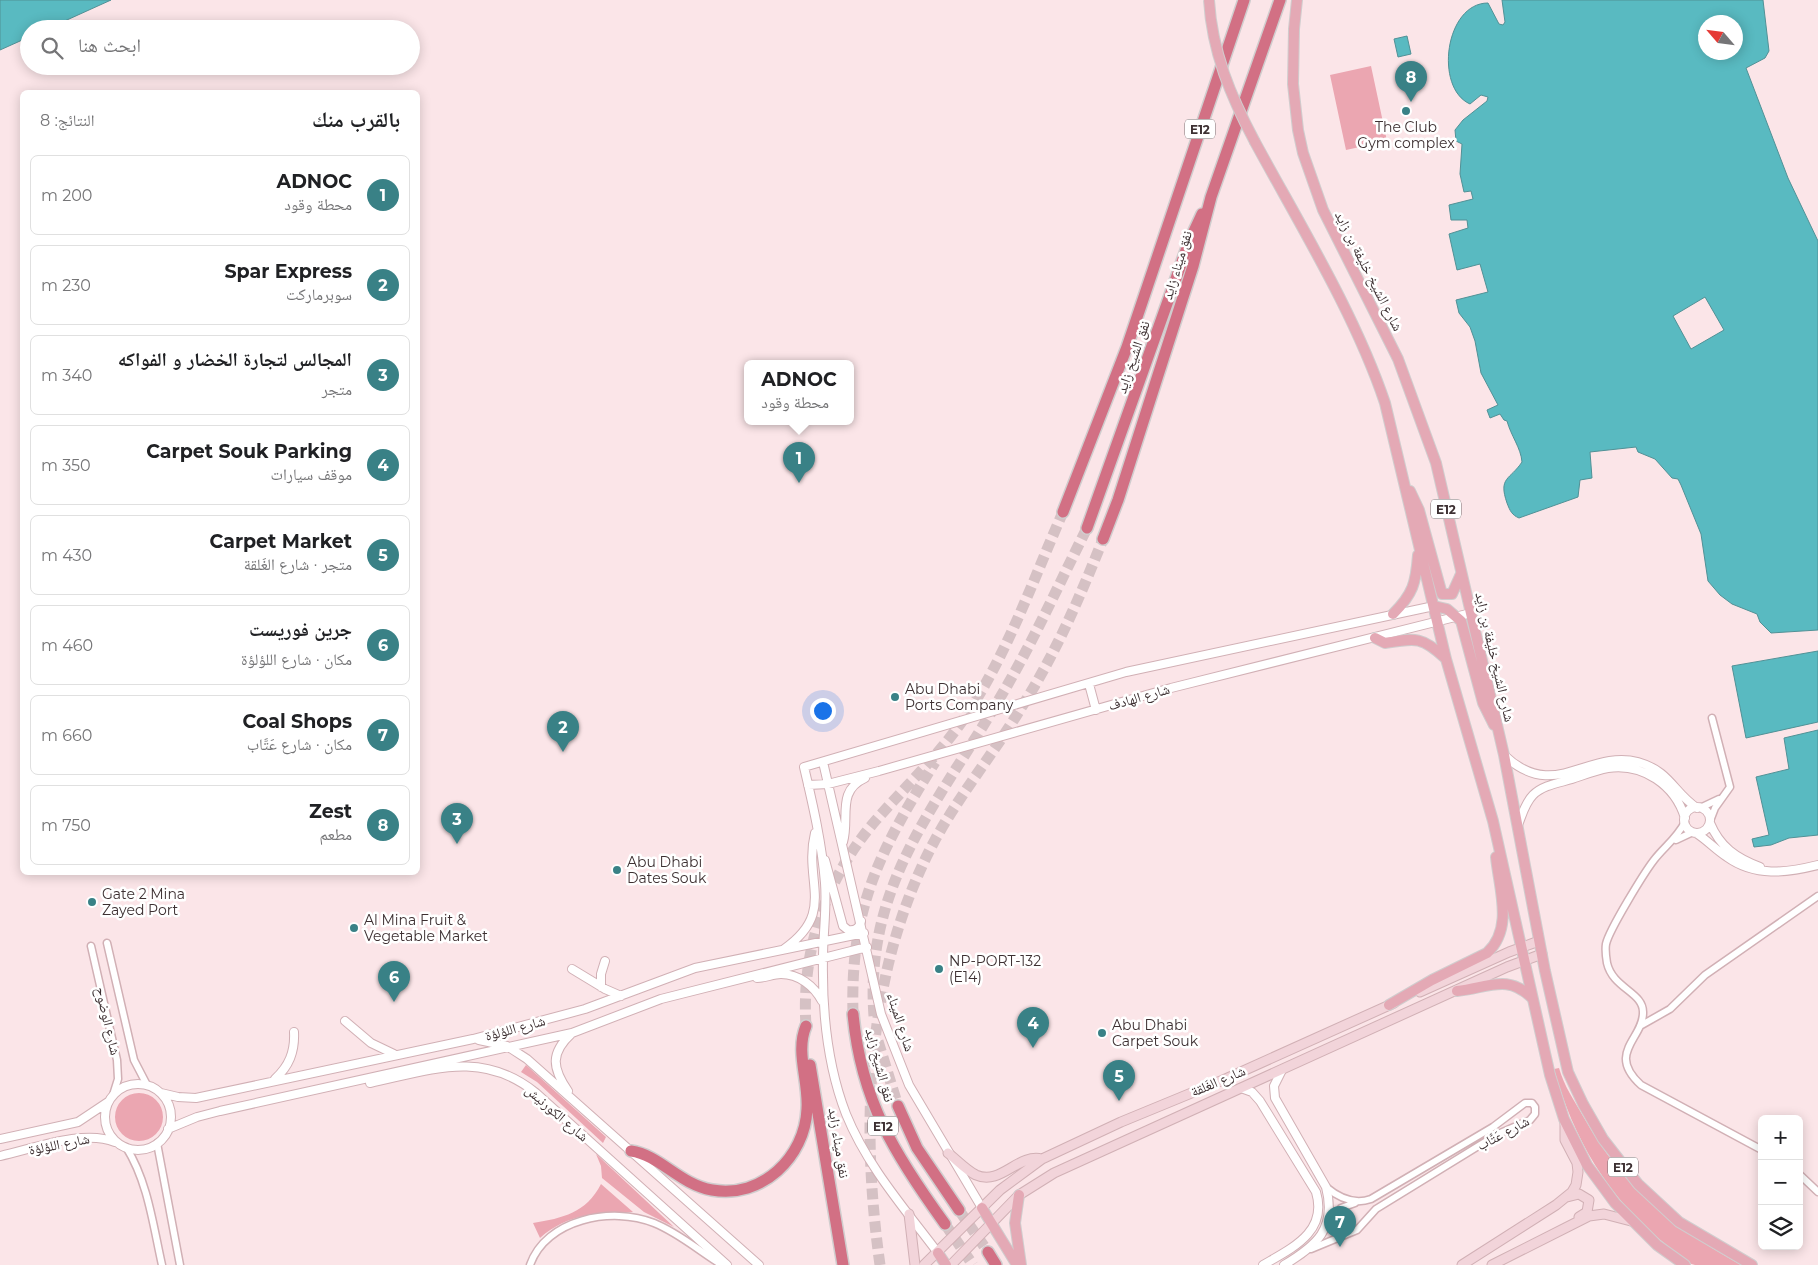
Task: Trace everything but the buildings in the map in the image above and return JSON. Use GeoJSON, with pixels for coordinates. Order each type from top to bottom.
{"type":"FeatureCollection","features":[{"type":"Feature","properties":{"kind":"highway","name":"نفق ميناء زايد"},"geometry":{"type":"LineString","coordinates":[[1063,512],[1124,355],[1244,0]]}},
{"type":"Feature","properties":{"kind":"highway","name":"نفق ميناء زايد"},"geometry":{"type":"LineString","coordinates":[[1103,539],[1121,490],[1193,266],[1211,196],[1280,0]]}},
{"type":"Feature","properties":{"kind":"highway","name":"نفق الشيخ زايد"},"geometry":{"type":"LineString","coordinates":[[1087,528],[1189,242],[1211,196]]}},
{"type":"Feature","properties":{"kind":"highway","name":"نفق الشيخ زايد"},"geometry":{"type":"LineString","coordinates":[[853,1014],[862,1066],[884,1130],[905,1170],[945,1224]]}},
{"type":"Feature","properties":{"kind":"highway","name":"نفق ميناء زايد"},"geometry":{"type":"LineString","coordinates":[[630,1151],[648,1156],[689,1183],[715,1191],[746,1189],[771,1177],[792,1156],[806,1122],[807,1098],[801,1045],[806,1026],[843,1265]]}},
{"type":"Feature","properties":{"kind":"highway","name":"نفق الشيخ زايد"},"geometry":{"type":"LineString","coordinates":[[898,1106],[917,1148],[959,1210]]}},
{"type":"Feature","properties":{"kind":"highway"},"geometry":{"type":"LineString","coordinates":[[988,1252],[996,1265]]}},
{"type":"Feature","properties":{"kind":"main road","name":"E12"},"geometry":{"type":"LineString","coordinates":[[1209,0],[1214,42],[1230,93],[1362,345],[1385,404],[1446,659],[1493,821],[1555,1094],[1565,1122],[1587,1165],[1631,1221],[1657,1245],[1685,1265]]}},
{"type":"Feature","properties":{"kind":"main road","name":"شارع الشيخ خليفة بن زايد"},"geometry":{"type":"LineString","coordinates":[[1297,0],[1293,49],[1294,92],[1298,130],[1309,172],[1326,216],[1388,337],[1417,407],[1436,463],[1504,755],[1539,942],[1568,1072],[1583,1104],[1603,1139],[1632,1178],[1668,1213],[1694,1232],[1752,1265]]}},
{"type":"Feature","properties":{"kind":"main road"},"geometry":{"type":"LineString","coordinates":[[1405,485],[1414,496],[1419,510],[1442,594],[1452,594],[1462,574]]}},
{"type":"Feature","properties":{"kind":"main road"},"geometry":{"type":"LineString","coordinates":[[1393,614],[1407,600],[1415,583],[1419,544]]}},
{"type":"Feature","properties":{"kind":"main road"},"geometry":{"type":"LineString","coordinates":[[1434,606],[1447,609],[1458,617],[1465,633],[1483,703],[1498,730]]}},
{"type":"Feature","properties":{"kind":"main road"},"geometry":{"type":"LineString","coordinates":[[1375,638],[1385,644],[1410,639],[1422,641],[1434,647],[1446,659]]}},
{"type":"Feature","properties":{"kind":"main road"},"geometry":{"type":"LineString","coordinates":[[1389,1005],[1432,980],[1488,953],[1497,941],[1504,914],[1493,821]]}},
{"type":"Feature","properties":{"kind":"main road","name":"شارع الغَلقة"},"geometry":{"type":"LineString","coordinates":[[931,1259],[1014,1178],[1042,1160],[1120,1122],[1223,1080],[1522,947],[1539,942]]}},
{"type":"Feature","properties":{"kind":"main road","name":"شارع الغَلقة"},"geometry":{"type":"LineString","coordinates":[[951,1265],[990,1222],[1019,1195],[1054,1173],[1525,959],[1542,954]]}},
{"type":"Feature","properties":{"kind":"main road"},"geometry":{"type":"LineString","coordinates":[[1457,991],[1509,984],[1520,987],[1533,999]]}},
{"type":"Feature","properties":{"kind":"main road"},"geometry":{"type":"LineString","coordinates":[[1462,1265],[1567,1196],[1576,1185],[1577,1163],[1565,1140],[1565,1122]]}},
{"type":"Feature","properties":{"kind":"main road"},"geometry":{"type":"LineString","coordinates":[[948,1153],[973,1174],[982,1177],[1002,1174],[1028,1159],[1042,1160]]}},
{"type":"Feature","properties":{"kind":"main road"},"geometry":{"type":"LineString","coordinates":[[1019,1195],[1015,1223],[1021,1265]]}},
{"type":"Feature","properties":{"kind":"main road"},"geometry":{"type":"LineString","coordinates":[[1565,1227],[1571,1221],[1587,1212],[1590,1204],[1583,1195],[1567,1196]]}},
{"type":"Feature","properties":{"kind":"main road"},"geometry":{"type":"LineString","coordinates":[[986,1204],[998,1214]]}},
{"type":"Feature","properties":{"kind":"main road","name":"شارع الميناء"},"geometry":{"type":"LineString","coordinates":[[986,1204],[990,1222],[1016,1265]]}},
{"type":"Feature","properties":{"kind":"main road"},"geometry":{"type":"LineString","coordinates":[[909,1214],[916,1265]]}},
{"type":"Feature","properties":{"kind":"main road"},"geometry":{"type":"LineString","coordinates":[[1492,1265],[1592,1215],[1613,1216],[1631,1221]]}},
{"type":"Feature","properties":{"kind":"main road"},"geometry":{"type":"LineString","coordinates":[[931,1259],[940,1265]]}},
{"type":"Feature","properties":{"kind":"main road"},"geometry":{"type":"LineString","coordinates":[[931,1259],[946,1265]]}},
{"type":"Feature","properties":{"kind":"street","name":"شارع الهادف"},"geometry":{"type":"LineString","coordinates":[[1434,606],[1167,663],[1089,684],[804,768],[808,785],[828,784],[879,771],[1238,670],[1471,613]]}},
{"type":"Feature","properties":{"kind":"street"},"geometry":{"type":"LineString","coordinates":[[1089,684],[1096,710]]}},
{"type":"Feature","properties":{"kind":"street"},"geometry":{"type":"LineString","coordinates":[[1672,842],[1694,833],[1703,832],[1722,798],[1728,792],[1730,785],[1712,718]]}},
{"type":"Feature","properties":{"kind":"street"},"geometry":{"type":"LineString","coordinates":[[1504,755],[1524,770],[1547,776],[1558,776],[1608,761],[1639,762],[1664,776],[1698,808],[1707,812],[1717,838],[1728,851],[1754,865],[1776,872]]}},
{"type":"Feature","properties":{"kind":"street","name":"شارع الميناء"},"geometry":{"type":"LineString","coordinates":[[823,762],[867,946],[881,1014],[892,1046],[910,1085],[948,1153],[986,1204]]}},
{"type":"Feature","properties":{"kind":"street"},"geometry":{"type":"LineString","coordinates":[[1517,827],[1528,802],[1539,790],[1600,770],[1618,767],[1644,772],[1659,781],[1675,795],[1687,827],[1741,865],[1758,871],[1776,872],[1818,865]]}},
{"type":"Feature","properties":{"kind":"street"},"geometry":{"type":"LineString","coordinates":[[843,844],[846,825],[844,808],[848,795],[856,783],[879,771]]}},
{"type":"Feature","properties":{"kind":"street"},"geometry":{"type":"LineString","coordinates":[[808,785],[820,849],[825,897],[823,1003],[831,1062],[846,1114],[871,1163],[909,1214],[931,1259]]}},
{"type":"Feature","properties":{"kind":"street"},"geometry":{"type":"LineString","coordinates":[[1722,798],[1690,811],[1672,842],[1649,866],[1606,943],[1607,964],[1612,976],[1641,1003],[1643,1015],[1639,1027],[1628,1045],[1626,1058],[1629,1070],[1636,1081],[1646,1089],[1687,1108],[1758,1148]]}},
{"type":"Feature","properties":{"kind":"street"},"geometry":{"type":"LineString","coordinates":[[781,951],[804,933],[813,917],[815,904],[813,848],[816,828]]}},
{"type":"Feature","properties":{"kind":"street"},"geometry":{"type":"LineString","coordinates":[[820,849],[831,874],[843,926],[848,930],[855,930],[860,926],[861,920]]}},
{"type":"Feature","properties":{"kind":"street"},"geometry":{"type":"LineString","coordinates":[[1639,1027],[1670,1009],[1705,975],[1818,896]]}},
{"type":"Feature","properties":{"kind":"street","name":"شارع اللؤلؤة"},"geometry":{"type":"LineString","coordinates":[[161,1093],[178,1097],[196,1098],[394,1054],[473,1039],[584,1009],[696,968],[864,933]]}},
{"type":"Feature","properties":{"kind":"street","name":"شارع الوضوح"},"geometry":{"type":"LineString","coordinates":[[107,943],[134,1060],[147,1085]]}},
{"type":"Feature","properties":{"kind":"street","name":"شارع الوضوح"},"geometry":{"type":"LineString","coordinates":[[91,946],[117,1060],[118,1079],[113,1095]]}},
{"type":"Feature","properties":{"kind":"street","name":"شارع اللؤلؤة"},"geometry":{"type":"LineString","coordinates":[[168,1129],[203,1115],[572,1033],[661,999],[867,946]]}},
{"type":"Feature","properties":{"kind":"street"},"geometry":{"type":"LineString","coordinates":[[601,987],[601,974],[605,961]]}},
{"type":"Feature","properties":{"kind":"street"},"geometry":{"type":"LineString","coordinates":[[572,969],[601,987],[621,996]]}},
{"type":"Feature","properties":{"kind":"street"},"geometry":{"type":"LineString","coordinates":[[748,976],[763,978],[781,974],[800,979],[813,988],[823,1003]]}},
{"type":"Feature","properties":{"kind":"street"},"geometry":{"type":"LineString","coordinates":[[345,1021],[370,1044],[394,1054]]}},
{"type":"Feature","properties":{"kind":"street"},"geometry":{"type":"LineString","coordinates":[[274,1080],[284,1071],[291,1059],[294,1032]]}},
{"type":"Feature","properties":{"kind":"street"},"geometry":{"type":"LineString","coordinates":[[572,1033],[560,1046],[555,1060],[558,1074],[575,1100]]}},
{"type":"Feature","properties":{"kind":"street","name":"شارع الكورنيش"},"geometry":{"type":"LineString","coordinates":[[473,1039],[507,1046],[527,1059],[759,1265]]}},
{"type":"Feature","properties":{"kind":"street","name":"شارع الكورنيش"},"geometry":{"type":"LineString","coordinates":[[317,1089],[339,1090],[457,1065],[481,1066],[508,1074],[536,1093],[727,1265]]}},
{"type":"Feature","properties":{"kind":"street","name":"شارع عَتَّاب"},"geometry":{"type":"LineString","coordinates":[[1282,1070],[1274,1086],[1275,1098],[1326,1187],[1329,1203],[1328,1218],[1318,1239],[1308,1250]]}},
{"type":"Feature","properties":{"kind":"street"},"geometry":{"type":"LineString","coordinates":[[129,1085],[147,1085],[161,1093],[170,1110],[168,1129],[157,1143],[142,1149],[126,1147],[117,1142],[107,1128],[105,1111],[113,1095],[129,1085]]}},
{"type":"Feature","properties":{"kind":"street"},"geometry":{"type":"LineString","coordinates":[[1241,1088],[1252,1092],[1260,1101],[1316,1192],[1319,1206],[1316,1220],[1303,1240],[1264,1265]]}},
{"type":"Feature","properties":{"kind":"street","name":"شارع اللؤلؤة"},"geometry":{"type":"LineString","coordinates":[[0,1139],[78,1122],[108,1102]]}},
{"type":"Feature","properties":{"kind":"street","name":"شارع عَتَّاب"},"geometry":{"type":"LineString","coordinates":[[1284,1265],[1308,1250],[1357,1230],[1376,1209],[1498,1134],[1530,1120],[1535,1114],[1535,1107],[1532,1103],[1525,1103],[1493,1127],[1376,1196],[1359,1202]]}},
{"type":"Feature","properties":{"kind":"street","name":"شارع اللؤلؤة"},"geometry":{"type":"LineString","coordinates":[[0,1156],[81,1137],[107,1138],[117,1142]]}},
{"type":"Feature","properties":{"kind":"street"},"geometry":{"type":"LineString","coordinates":[[157,1143],[180,1265]]}},
{"type":"Feature","properties":{"kind":"street"},"geometry":{"type":"LineString","coordinates":[[126,1147],[138,1166],[148,1198],[162,1265]]}},
{"type":"Feature","properties":{"kind":"street"},"geometry":{"type":"LineString","coordinates":[[1803,1178],[1818,1192]]}},
{"type":"Feature","properties":{"kind":"street"},"geometry":{"type":"LineString","coordinates":[[1326,1187],[1341,1197],[1359,1202]]}},
{"type":"Feature","properties":{"kind":"street"},"geometry":{"type":"LineString","coordinates":[[1357,1230],[1346,1230],[1342,1227],[1338,1218],[1341,1208],[1359,1202]]}},
{"type":"Feature","properties":{"kind":"street"},"geometry":{"type":"LineString","coordinates":[[530,1265],[538,1247],[556,1232],[574,1223],[601,1216],[635,1218],[671,1231],[722,1265]]}},
{"type":"Feature","properties":{"kind":"shaded area"},"geometry":{"type":"Polygon","coordinates":[[[1371,66],[1387,141],[1346,150],[1330,75],[1371,66]]]}},
{"type":"Feature","properties":{"kind":"shaded area"},"geometry":{"type":"Polygon","coordinates":[[[526,1065],[606,1137],[603,1143],[537,1082],[521,1072],[526,1065]]]}},
{"type":"Feature","properties":{"kind":"shaded area"},"geometry":{"type":"Polygon","coordinates":[[[1559,1068],[1570,1093],[1599,1142],[1632,1184],[1650,1203],[1670,1219],[1715,1250],[1741,1265],[1695,1265],[1687,1262],[1626,1207],[1595,1165],[1582,1143],[1571,1119],[1554,1069],[1559,1068]]]}},
{"type":"Feature","properties":{"kind":"shaded area"},"geometry":{"type":"Polygon","coordinates":[[[134,1093],[144,1093],[156,1100],[163,1112],[163,1122],[156,1134],[144,1141],[134,1141],[126,1137],[119,1130],[115,1122],[115,1112],[119,1104],[126,1097],[134,1093]]]}},
{"type":"Feature","properties":{"kind":"shaded area"},"geometry":{"type":"Polygon","coordinates":[[[596,1154],[674,1227],[644,1212],[602,1178],[601,1166],[596,1154]]]}},
{"type":"Feature","properties":{"kind":"shaded area"},"geometry":{"type":"Polygon","coordinates":[[[601,1184],[633,1212],[596,1214],[573,1219],[540,1238],[533,1223],[564,1216],[581,1208],[595,1194],[601,1184]]]}},
{"type":"Feature","properties":{"kind":"water"},"geometry":{"type":"Polygon","coordinates":[[[0,0],[111,0],[67,20],[20,20],[20,41],[0,50],[0,0]]]}},
{"type":"Feature","properties":{"kind":"water"},"geometry":{"type":"Polygon","coordinates":[[[1502,0],[1763,0],[1769,51],[1765,58],[1746,68],[1788,178],[1818,241],[1818,630],[1771,633],[1760,622],[1757,614],[1732,604],[1720,595],[1708,581],[1701,534],[1678,479],[1672,478],[1655,459],[1638,452],[1636,447],[1590,452],[1592,478],[1580,480],[1578,497],[1519,518],[1510,510],[1505,495],[1505,483],[1522,462],[1521,457],[1507,421],[1500,414],[1490,418],[1487,410],[1498,405],[1481,373],[1475,341],[1470,327],[1459,313],[1456,300],[1488,292],[1480,264],[1457,270],[1449,234],[1468,228],[1467,220],[1451,220],[1449,205],[1473,199],[1471,191],[1464,192],[1460,174],[1462,144],[1456,141],[1455,130],[1463,120],[1487,101],[1488,97],[1481,95],[1470,104],[1459,95],[1452,81],[1449,65],[1449,48],[1454,31],[1462,17],[1473,7],[1488,3],[1499,24],[1503,25],[1505,22],[1502,0]],[[1705,297],[1673,316],[1691,349],[1724,330],[1705,297]]]}},
{"type":"Feature","properties":{"kind":"water"},"geometry":{"type":"Polygon","coordinates":[[[1407,36],[1411,54],[1398,57],[1394,39],[1407,36]]]}},
{"type":"Feature","properties":{"kind":"water"},"geometry":{"type":"Polygon","coordinates":[[[1818,651],[1818,722],[1746,738],[1732,666],[1818,651]]]}},
{"type":"Feature","properties":{"kind":"water"},"geometry":{"type":"Polygon","coordinates":[[[1818,730],[1818,835],[1789,838],[1771,845],[1754,847],[1752,839],[1769,835],[1756,777],[1789,769],[1784,738],[1818,730]]]}},
{"type":"Feature","properties":{"kind":"tunnel"},"geometry":{"type":"LineString","coordinates":[[806,1026],[808,970],[813,943],[820,916],[843,866],[858,842],[876,820],[945,744],[980,693],[1007,643],[1063,512]]}},
{"type":"Feature","properties":{"kind":"tunnel"},"geometry":{"type":"LineString","coordinates":[[874,1016],[874,968],[881,925],[893,885],[931,809],[1001,696],[1024,655],[1087,528]]}},
{"type":"Feature","properties":{"kind":"tunnel"},"geometry":{"type":"LineString","coordinates":[[880,1265],[870,1157],[870,1102],[874,1048],[882,994],[894,941],[912,889],[935,840],[955,806],[1011,725],[1045,667],[1076,604],[1103,539]]}},
{"type":"Feature","properties":{"kind":"tunnel"},"geometry":{"type":"LineString","coordinates":[[853,1014],[853,976],[857,942],[863,910],[872,881],[884,852],[935,762]]}},
{"type":"Feature","properties":{"kind":"tunnel"},"geometry":{"type":"LineString","coordinates":[[878,1041],[898,1106]]}},
{"type":"Feature","properties":{"kind":"tunnel"},"geometry":{"type":"LineString","coordinates":[[959,1210],[988,1252]]}},
{"type":"Feature","properties":{"kind":"tunnel"},"geometry":{"type":"LineString","coordinates":[[945,1224],[973,1265]]}},
{"type":"Feature","properties":{"kind":"place","name":"Zest"},"geometry":{"type":"Point","coordinates":[1411,102]}},
{"type":"Feature","properties":{"kind":"place","name":"The Club Gym complex"},"geometry":{"type":"Point","coordinates":[1406,111]}},
{"type":"Feature","properties":{"kind":"place","name":"ADNOC"},"geometry":{"type":"Point","coordinates":[799,483]}},
{"type":"Feature","properties":{"kind":"place","name":"Abu Dhabi Ports Company"},"geometry":{"type":"Point","coordinates":[895,697]}},
{"type":"Feature","properties":{"kind":"place","name":"Spar Express"},"geometry":{"type":"Point","coordinates":[563,752]}},
{"type":"Feature","properties":{"kind":"place","name":"المجالس لتجارة الخضار و الفواكه"},"geometry":{"type":"Point","coordinates":[457,844]}},
{"type":"Feature","properties":{"kind":"place","name":"Abu Dhabi Dates Souk"},"geometry":{"type":"Point","coordinates":[617,870]}},
{"type":"Feature","properties":{"kind":"place","name":"Gate 2 Mina Zayed Port"},"geometry":{"type":"Point","coordinates":[92,902]}},
{"type":"Feature","properties":{"kind":"place","name":"Al Mina Fruit & Vegetable Market"},"geometry":{"type":"Point","coordinates":[354,928]}},
{"type":"Feature","properties":{"kind":"place","name":"NP-PORT-132 (E14)"},"geometry":{"type":"Point","coordinates":[939,969]}},
{"type":"Feature","properties":{"kind":"place","name":"جرين فوريست"},"geometry":{"type":"Point","coordinates":[394,1002]}},
{"type":"Feature","properties":{"kind":"place","name":"Abu Dhabi Carpet Souk"},"geometry":{"type":"Point","coordinates":[1102,1033]}},
{"type":"Feature","properties":{"kind":"place","name":"Carpet Souk Parking"},"geometry":{"type":"Point","coordinates":[1033,1048]}},
{"type":"Feature","properties":{"kind":"place","name":"Carpet Market"},"geometry":{"type":"Point","coordinates":[1119,1101]}},
{"type":"Feature","properties":{"kind":"place","name":"Coal Shops"},"geometry":{"type":"Point","coordinates":[1340,1247]}}]}
